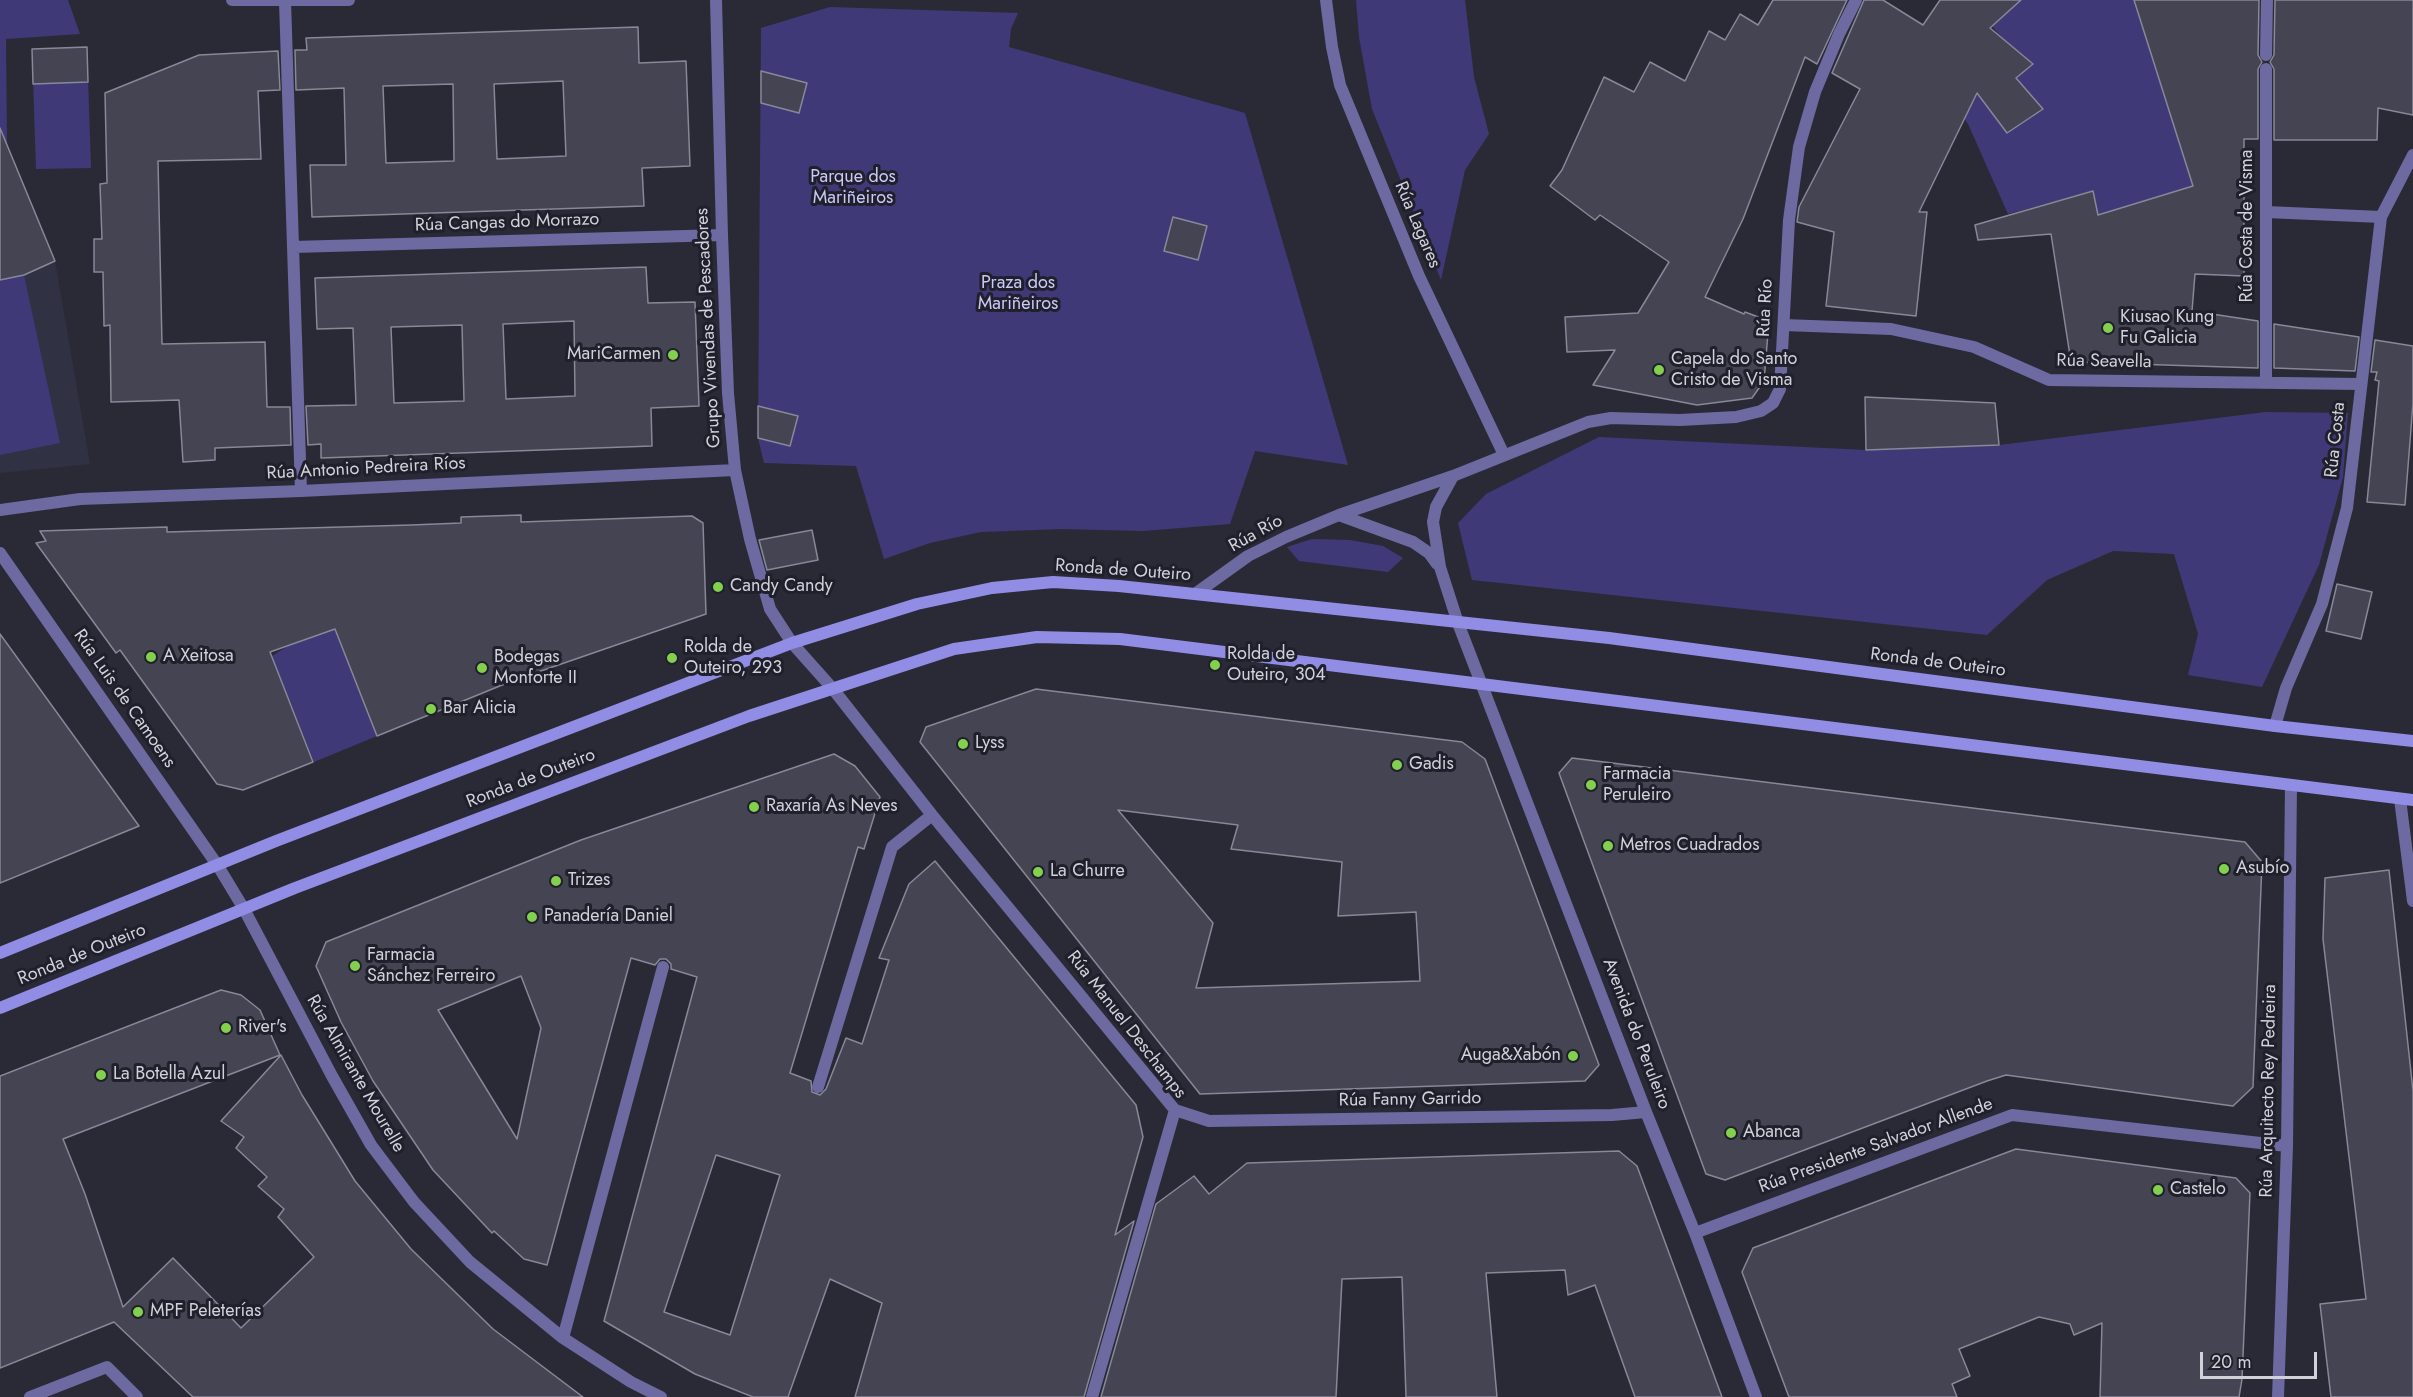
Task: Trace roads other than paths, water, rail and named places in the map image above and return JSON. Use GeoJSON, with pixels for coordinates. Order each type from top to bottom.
{"type":"FeatureCollection","features":[{"type":"Feature","properties":{"kind":"main road","name":"Ronda de Outeiro"},"geometry":{"type":"LineString","coordinates":[[0,953],[276,841],[792,643],[917,604],[992,588],[1053,582],[1119,586],[1609,638],[2275,726],[2413,741]]}},
{"type":"Feature","properties":{"kind":"main road","name":"Ronda de Outeiro"},"geometry":{"type":"LineString","coordinates":[[0,1008],[244,909],[749,716],[954,650],[1037,637],[1120,639],[2407,799]]}},
{"type":"Feature","properties":{"kind":"street"},"geometry":{"type":"LineString","coordinates":[[232,0],[349,0]]}},
{"type":"Feature","properties":{"kind":"street","name":"Grupo Vivendas de Pescadores"},"geometry":{"type":"LineString","coordinates":[[716,0],[728,393],[735,470],[750,539],[770,609],[792,643]]}},
{"type":"Feature","properties":{"kind":"street","name":"Rúa Lagares"},"geometry":{"type":"LineString","coordinates":[[1326,0],[1340,85],[1419,276],[1504,455]]}},
{"type":"Feature","properties":{"kind":"street","name":"Rúa Río"},"geometry":{"type":"LineString","coordinates":[[1195,594],[1248,556],[1286,537],[1339,515],[1453,476],[1588,422],[1611,418],[1680,420],[1736,417],[1761,411],[1773,403],[1780,389],[1789,220],[1799,147],[1815,92],[1856,0]]}},
{"type":"Feature","properties":{"kind":"street"},"geometry":{"type":"LineString","coordinates":[[2266,55],[2267,0]]}},
{"type":"Feature","properties":{"kind":"street"},"geometry":{"type":"LineString","coordinates":[[285,1],[301,491]]}},
{"type":"Feature","properties":{"kind":"street","name":"Rúa Costa de Visma"},"geometry":{"type":"LineString","coordinates":[[2266,69],[2266,382]]}},
{"type":"Feature","properties":{"kind":"street","name":"Rúa Costa"},"geometry":{"type":"LineString","coordinates":[[2275,726],[2286,688],[2322,604],[2348,508],[2360,384],[2381,217],[2413,155]]}},
{"type":"Feature","properties":{"kind":"street"},"geometry":{"type":"LineString","coordinates":[[2266,212],[2381,217]]}},
{"type":"Feature","properties":{"kind":"street","name":"Rúa Cangas do Morrazo"},"geometry":{"type":"LineString","coordinates":[[293,247],[722,235]]}},
{"type":"Feature","properties":{"kind":"street","name":"Rúa Seavella"},"geometry":{"type":"LineString","coordinates":[[1784,325],[1891,329],[1912,333],[1974,347],[2049,380],[2360,384]]}},
{"type":"Feature","properties":{"kind":"street","name":"Rúa Antonio Pedreira Ríos"},"geometry":{"type":"LineString","coordinates":[[0,510],[80,499],[735,470]]}},
{"type":"Feature","properties":{"kind":"street"},"geometry":{"type":"LineString","coordinates":[[1453,476],[1436,507],[1433,522],[1440,567],[1458,623],[1482,683]]}},
{"type":"Feature","properties":{"kind":"street"},"geometry":{"type":"LineString","coordinates":[[1339,515],[1413,542],[1429,554],[1440,567]]}},
{"type":"Feature","properties":{"kind":"street","name":"Rúa Luis de Camoens"},"geometry":{"type":"LineString","coordinates":[[0,553],[218,866]]}},
{"type":"Feature","properties":{"kind":"street"},"geometry":{"type":"LineString","coordinates":[[792,643],[833,689]]}},
{"type":"Feature","properties":{"kind":"street","name":"Avenida do Peruleiro"},"geometry":{"type":"LineString","coordinates":[[1482,683],[1646,1112],[1695,1233],[1756,1397]]}},
{"type":"Feature","properties":{"kind":"street","name":"Rúa Manuel Deschamps"},"geometry":{"type":"LineString","coordinates":[[833,689],[932,815],[1175,1110],[1092,1397]]}},
{"type":"Feature","properties":{"kind":"street","name":"Rúa Arquitecto Rey Pedreira"},"geometry":{"type":"LineString","coordinates":[[2278,1397],[2287,1146],[2291,785]]}},
{"type":"Feature","properties":{"kind":"street"},"geometry":{"type":"LineString","coordinates":[[2407,799],[2413,901]]}},
{"type":"Feature","properties":{"kind":"street"},"geometry":{"type":"LineString","coordinates":[[818,1087],[892,847],[932,815]]}},
{"type":"Feature","properties":{"kind":"street"},"geometry":{"type":"LineString","coordinates":[[218,866],[244,909]]}},
{"type":"Feature","properties":{"kind":"street","name":"Rúa Almirante Mourelle"},"geometry":{"type":"LineString","coordinates":[[244,909],[332,1076],[378,1155],[414,1202],[470,1262],[563,1338],[632,1382],[661,1397]]}},
{"type":"Feature","properties":{"kind":"street"},"geometry":{"type":"LineString","coordinates":[[563,1338],[663,967]]}},
{"type":"Feature","properties":{"kind":"street","name":"Rúa Fanny Garrido"},"geometry":{"type":"LineString","coordinates":[[1175,1110],[1209,1121],[1612,1115],[1646,1112]]}},
{"type":"Feature","properties":{"kind":"street","name":"Rúa Presidente Salvador Allende"},"geometry":{"type":"LineString","coordinates":[[1695,1233],[2012,1115],[2287,1146]]}},
{"type":"Feature","properties":{"kind":"street"},"geometry":{"type":"LineString","coordinates":[[30,1397],[107,1367],[137,1397]]}},
{"type":"Feature","properties":{"kind":"place","name":"Kiusao Kung Fu Galicia"},"geometry":{"type":"Point","coordinates":[2108,328]}},
{"type":"Feature","properties":{"kind":"place","name":"MariCarmen"},"geometry":{"type":"Point","coordinates":[673,355]}},
{"type":"Feature","properties":{"kind":"place","name":"Capela do Santo Cristo de Visma"},"geometry":{"type":"Point","coordinates":[1659,370]}},
{"type":"Feature","properties":{"kind":"place","name":"Candy Candy"},"geometry":{"type":"Point","coordinates":[718,587]}},
{"type":"Feature","properties":{"kind":"place","name":"A Xeitosa"},"geometry":{"type":"Point","coordinates":[151,657]}},
{"type":"Feature","properties":{"kind":"place","name":"Rolda de Outeiro, 293"},"geometry":{"type":"Point","coordinates":[672,658]}},
{"type":"Feature","properties":{"kind":"place","name":"Rolda de Outeiro, 304"},"geometry":{"type":"Point","coordinates":[1215,665]}},
{"type":"Feature","properties":{"kind":"place","name":"Bodegas Monforte II"},"geometry":{"type":"Point","coordinates":[482,668]}},
{"type":"Feature","properties":{"kind":"place","name":"Bar Alicia"},"geometry":{"type":"Point","coordinates":[431,709]}},
{"type":"Feature","properties":{"kind":"place","name":"Lyss"},"geometry":{"type":"Point","coordinates":[963,744]}},
{"type":"Feature","properties":{"kind":"place","name":"Gadis"},"geometry":{"type":"Point","coordinates":[1397,765]}},
{"type":"Feature","properties":{"kind":"place","name":"Farmacia Peruleiro"},"geometry":{"type":"Point","coordinates":[1591,785]}},
{"type":"Feature","properties":{"kind":"place","name":"Raxaría As Neves"},"geometry":{"type":"Point","coordinates":[754,807]}},
{"type":"Feature","properties":{"kind":"place","name":"Metros Cuadrados"},"geometry":{"type":"Point","coordinates":[1608,846]}},
{"type":"Feature","properties":{"kind":"place","name":"Asubío"},"geometry":{"type":"Point","coordinates":[2224,869]}},
{"type":"Feature","properties":{"kind":"place","name":"La Churre"},"geometry":{"type":"Point","coordinates":[1038,872]}},
{"type":"Feature","properties":{"kind":"place","name":"Trizes"},"geometry":{"type":"Point","coordinates":[556,881]}},
{"type":"Feature","properties":{"kind":"place","name":"Panadería Daniel"},"geometry":{"type":"Point","coordinates":[532,917]}},
{"type":"Feature","properties":{"kind":"place","name":"Farmacia Sánchez Ferreiro"},"geometry":{"type":"Point","coordinates":[355,966]}},
{"type":"Feature","properties":{"kind":"place","name":"River's"},"geometry":{"type":"Point","coordinates":[226,1028]}},
{"type":"Feature","properties":{"kind":"place","name":"Auga&Xabón"},"geometry":{"type":"Point","coordinates":[1573,1056]}},
{"type":"Feature","properties":{"kind":"place","name":"La Botella Azul"},"geometry":{"type":"Point","coordinates":[101,1075]}},
{"type":"Feature","properties":{"kind":"place","name":"Abanca"},"geometry":{"type":"Point","coordinates":[1731,1133]}},
{"type":"Feature","properties":{"kind":"place","name":"Castelo"},"geometry":{"type":"Point","coordinates":[2158,1190]}},
{"type":"Feature","properties":{"kind":"place","name":"MPF Peleterías"},"geometry":{"type":"Point","coordinates":[138,1312]}},
{"type":"Feature","properties":{"kind":"park label","name":"Parque dos Mariñeiros"},"geometry":{"type":"Point","coordinates":[853,188]}},
{"type":"Feature","properties":{"kind":"park label","name":"Praza dos Mariñeiros"},"geometry":{"type":"Point","coordinates":[1018,294]}}]}
